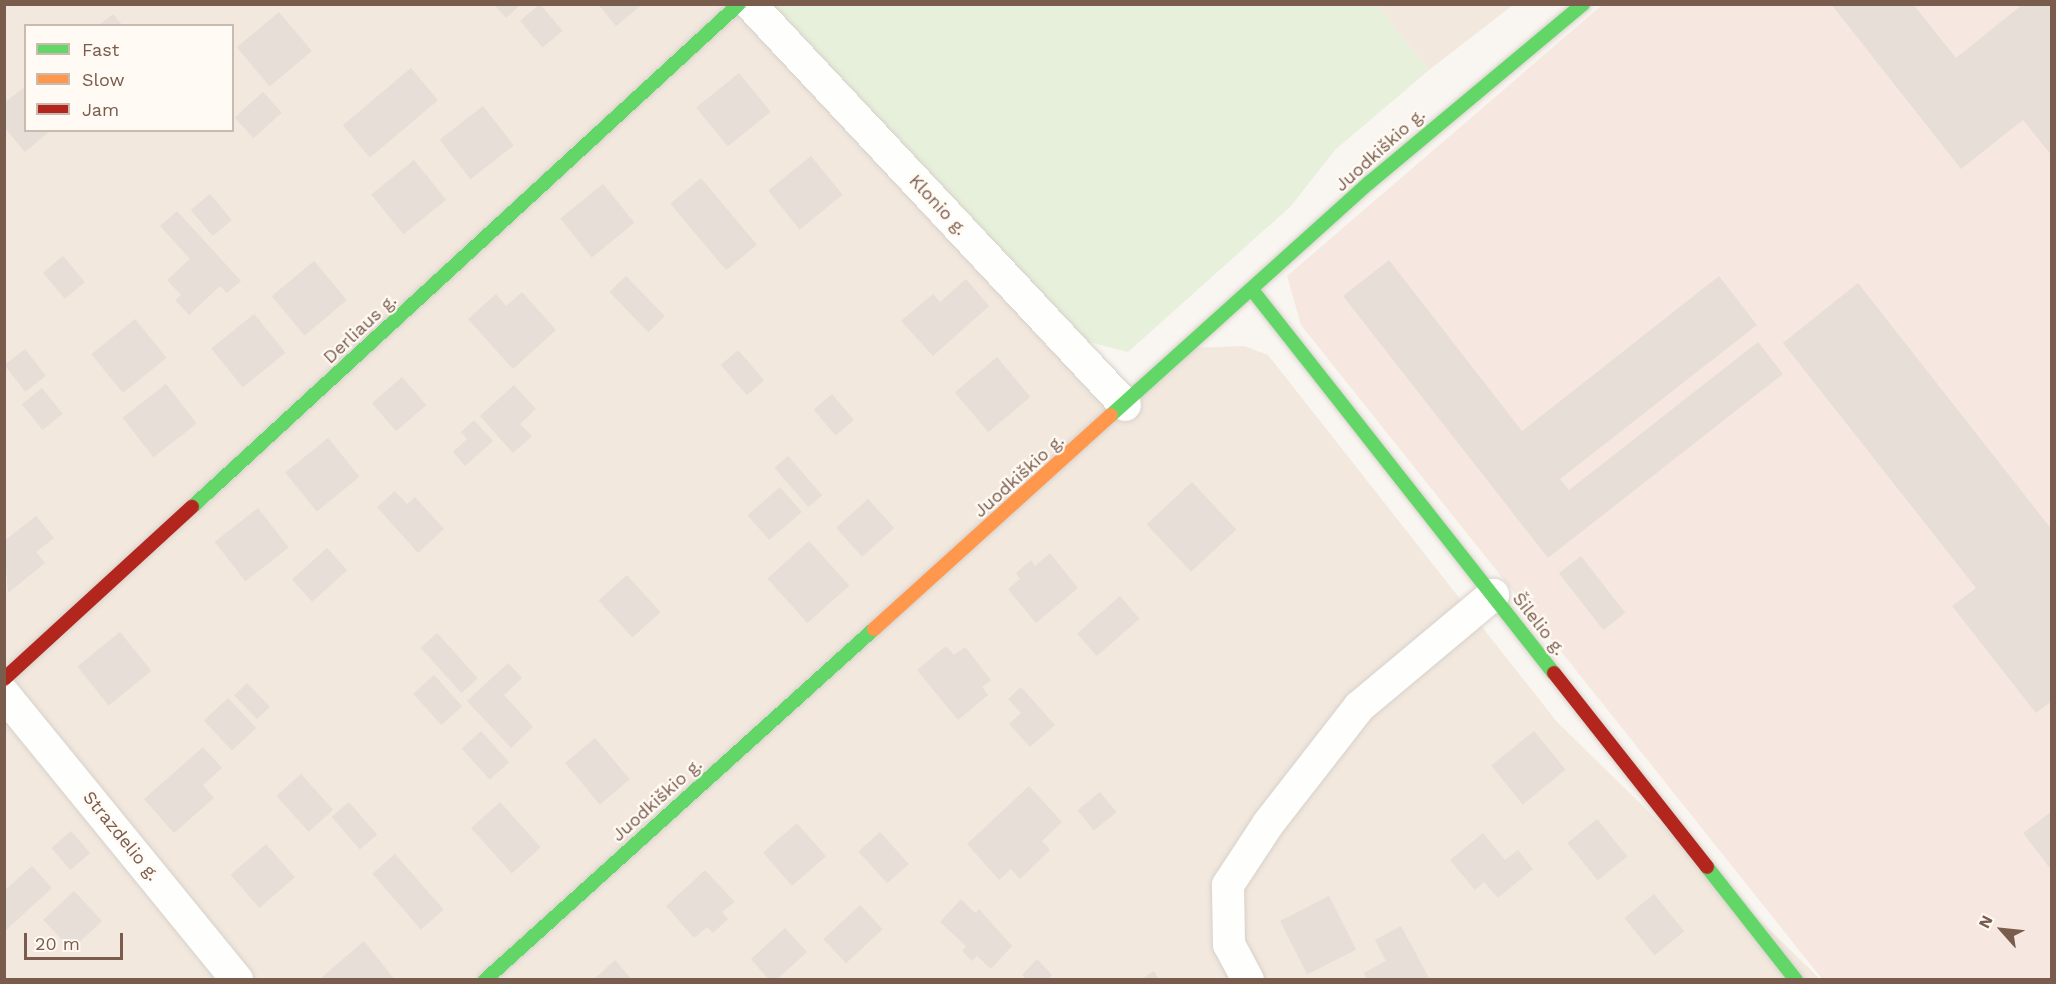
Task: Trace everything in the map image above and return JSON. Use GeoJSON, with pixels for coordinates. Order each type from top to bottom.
{"type":"FeatureCollection","features":[{"type":"Feature","properties":{"kind":"street","name":"Derliaus g."},"geometry":{"type":"LineString","coordinates":[[4,679],[739,4]]}},
{"type":"Feature","properties":{"kind":"street","name":"Klonio g."},"geometry":{"type":"LineString","coordinates":[[750,4],[1125,405]]}},
{"type":"Feature","properties":{"kind":"street","name":"Juodkiškio g."},"geometry":{"type":"LineString","coordinates":[[484,980],[1253,291],[1385,169],[1583,4]]}},
{"type":"Feature","properties":{"kind":"street","name":"Šilelio g."},"geometry":{"type":"LineString","coordinates":[[1253,291],[1796,980]]}},
{"type":"Feature","properties":{"kind":"street"},"geometry":{"type":"LineString","coordinates":[[1248,980],[1229,945],[1228,885],[1268,824],[1359,707],[1493,595]]}},
{"type":"Feature","properties":{"kind":"street","name":"Strazdelio g."},"geometry":{"type":"LineString","coordinates":[[4,694],[237,980]]}},
{"type":"Feature","properties":{"kind":"shaded area"},"geometry":{"type":"Polygon","coordinates":[[[5,4],[750,5],[1125,405],[1189,348],[1244,346],[1268,355],[1557,722],[1820,979],[5,980],[5,4]]]}},
{"type":"Feature","properties":{"kind":"shaded area"},"geometry":{"type":"Polygon","coordinates":[[[1377,5],[1513,5],[1429,70],[1377,5]]]}},
{"type":"Feature","properties":{"kind":"shaded area"},"geometry":{"type":"Polygon","coordinates":[[[1602,5],[2051,5],[2051,979],[1822,979],[1301,325],[1287,276],[1602,5]]]}},
{"type":"Feature","properties":{"kind":"green space"},"geometry":{"type":"Polygon","coordinates":[[[751,5],[1377,5],[1429,70],[1335,150],[1290,207],[1128,352],[1089,342],[751,5]]]}},
{"type":"Feature","properties":{"kind":"building"},"geometry":{"type":"Polygon","coordinates":[[[494,4],[521,4],[506,18],[494,4]]]}},
{"type":"Feature","properties":{"kind":"building"},"geometry":{"type":"Polygon","coordinates":[[[540,4],[562,31],[543,48],[520,21],[540,4]]]}},
{"type":"Feature","properties":{"kind":"building"},"geometry":{"type":"Polygon","coordinates":[[[598,4],[643,4],[616,26],[598,4]]]}},
{"type":"Feature","properties":{"kind":"building"},"geometry":{"type":"Polygon","coordinates":[[[1831,4],[1913,4],[1956,58],[2023,4],[2052,4],[2052,156],[2023,120],[1961,169],[1831,4]]]}},
{"type":"Feature","properties":{"kind":"building"},"geometry":{"type":"Polygon","coordinates":[[[279,12],[312,51],[270,86],[237,47],[279,12]]]}},
{"type":"Feature","properties":{"kind":"building"},"geometry":{"type":"Polygon","coordinates":[[[113,14],[121,24],[100,24],[113,14]]]}},
{"type":"Feature","properties":{"kind":"building"},"geometry":{"type":"Polygon","coordinates":[[[411,68],[438,100],[370,157],[343,125],[411,68]]]}},
{"type":"Feature","properties":{"kind":"building"},"geometry":{"type":"Polygon","coordinates":[[[739,73],[770,112],[728,146],[696,108],[739,73]]]}},
{"type":"Feature","properties":{"kind":"building"},"geometry":{"type":"Polygon","coordinates":[[[24,88],[24,132],[49,132],[25,152],[4,127],[4,103],[24,88]]]}},
{"type":"Feature","properties":{"kind":"building"},"geometry":{"type":"Polygon","coordinates":[[[263,92],[282,113],[253,138],[235,117],[263,92]]]}},
{"type":"Feature","properties":{"kind":"building"},"geometry":{"type":"Polygon","coordinates":[[[483,106],[514,145],[470,179],[440,140],[483,106]]]}},
{"type":"Feature","properties":{"kind":"building"},"geometry":{"type":"Polygon","coordinates":[[[811,156],[842,195],[800,229],[768,191],[811,156]]]}},
{"type":"Feature","properties":{"kind":"building"},"geometry":{"type":"Polygon","coordinates":[[[414,160],[446,200],[403,234],[371,195],[414,160]]]}},
{"type":"Feature","properties":{"kind":"building"},"geometry":{"type":"Polygon","coordinates":[[[701,178],[757,245],[726,270],[670,204],[701,178]]]}},
{"type":"Feature","properties":{"kind":"building"},"geometry":{"type":"Polygon","coordinates":[[[603,184],[634,223],[592,257],[560,219],[603,184]]]}},
{"type":"Feature","properties":{"kind":"building"},"geometry":{"type":"Polygon","coordinates":[[[210,194],[232,220],[213,236],[191,210],[210,194]]]}},
{"type":"Feature","properties":{"kind":"building"},"geometry":{"type":"Polygon","coordinates":[[[177,211],[241,281],[227,293],[220,286],[189,315],[175,300],[181,295],[167,280],[190,259],[160,226],[177,211]]]}},
{"type":"Feature","properties":{"kind":"building"},"geometry":{"type":"Polygon","coordinates":[[[63,256],[85,282],[65,299],[43,273],[63,256]]]}},
{"type":"Feature","properties":{"kind":"building"},"geometry":{"type":"Polygon","coordinates":[[[1389,260],[1522,431],[1719,276],[1757,325],[1560,479],[1569,490],[1758,342],[1783,374],[1548,558],[1343,296],[1389,260]]]}},
{"type":"Feature","properties":{"kind":"building"},"geometry":{"type":"Polygon","coordinates":[[[314,261],[347,300],[305,335],[272,296],[314,261]]]}},
{"type":"Feature","properties":{"kind":"building"},"geometry":{"type":"Polygon","coordinates":[[[626,276],[665,316],[648,332],[609,292],[626,276]]]}},
{"type":"Feature","properties":{"kind":"building"},"geometry":{"type":"Polygon","coordinates":[[[966,279],[989,306],[933,356],[901,321],[933,294],[940,302],[966,279]]]}},
{"type":"Feature","properties":{"kind":"building"},"geometry":{"type":"Polygon","coordinates":[[[1858,283],[2052,530],[2052,701],[2036,713],[1952,606],[1976,588],[1783,343],[1858,283]]]}},
{"type":"Feature","properties":{"kind":"building"},"geometry":{"type":"Polygon","coordinates":[[[522,292],[556,330],[513,369],[468,319],[496,294],[506,306],[522,292]]]}},
{"type":"Feature","properties":{"kind":"building"},"geometry":{"type":"Polygon","coordinates":[[[254,314],[285,353],[243,387],[211,349],[254,314]]]}},
{"type":"Feature","properties":{"kind":"building"},"geometry":{"type":"Polygon","coordinates":[[[135,319],[166,358],[123,393],[91,354],[135,319]]]}},
{"type":"Feature","properties":{"kind":"building"},"geometry":{"type":"Polygon","coordinates":[[[25,349],[46,376],[25,392],[5,365],[25,349]]]}},
{"type":"Feature","properties":{"kind":"building"},"geometry":{"type":"Polygon","coordinates":[[[738,350],[764,380],[747,395],[721,365],[738,350]]]}},
{"type":"Feature","properties":{"kind":"building"},"geometry":{"type":"Polygon","coordinates":[[[997,357],[1030,397],[988,432],[955,392],[997,357]]]}},
{"type":"Feature","properties":{"kind":"building"},"geometry":{"type":"Polygon","coordinates":[[[402,377],[426,405],[396,431],[372,403],[402,377]]]}},
{"type":"Feature","properties":{"kind":"building"},"geometry":{"type":"Polygon","coordinates":[[[166,384],[197,423],[153,457],[123,418],[166,384]]]}},
{"type":"Feature","properties":{"kind":"building"},"geometry":{"type":"Polygon","coordinates":[[[514,385],[536,409],[520,424],[532,436],[513,453],[480,416],[514,385]]]}},
{"type":"Feature","properties":{"kind":"building"},"geometry":{"type":"Polygon","coordinates":[[[42,388],[63,414],[43,430],[22,404],[42,388]]]}},
{"type":"Feature","properties":{"kind":"building"},"geometry":{"type":"Polygon","coordinates":[[[832,394],[854,420],[835,435],[814,409],[832,394]]]}},
{"type":"Feature","properties":{"kind":"building"},"geometry":{"type":"Polygon","coordinates":[[[474,420],[493,441],[465,466],[453,452],[467,439],[461,432],[474,420]]]}},
{"type":"Feature","properties":{"kind":"building"},"geometry":{"type":"Polygon","coordinates":[[[328,438],[359,477],[317,511],[285,473],[328,438]]]}},
{"type":"Feature","properties":{"kind":"building"},"geometry":{"type":"Polygon","coordinates":[[[788,456],[822,495],[809,507],[774,468],[788,456]]]}},
{"type":"Feature","properties":{"kind":"building"},"geometry":{"type":"Polygon","coordinates":[[[1192,482],[1236,530],[1191,572],[1147,524],[1192,482]]]}},
{"type":"Feature","properties":{"kind":"building"},"geometry":{"type":"Polygon","coordinates":[[[780,487],[802,512],[769,540],[748,515],[780,487]]]}},
{"type":"Feature","properties":{"kind":"building"},"geometry":{"type":"Polygon","coordinates":[[[395,491],[407,504],[415,497],[444,529],[418,553],[377,507],[395,491]]]}},
{"type":"Feature","properties":{"kind":"building"},"geometry":{"type":"Polygon","coordinates":[[[868,499],[894,528],[862,557],[836,528],[868,499]]]}},
{"type":"Feature","properties":{"kind":"building"},"geometry":{"type":"Polygon","coordinates":[[[258,508],[289,547],[245,581],[215,542],[258,508]]]}},
{"type":"Feature","properties":{"kind":"building"},"geometry":{"type":"Polygon","coordinates":[[[36,516],[54,538],[36,552],[45,563],[8,593],[4,541],[36,516]]]}},
{"type":"Feature","properties":{"kind":"building"},"geometry":{"type":"Polygon","coordinates":[[[809,541],[849,586],[808,623],[767,578],[809,541]]]}},
{"type":"Feature","properties":{"kind":"building"},"geometry":{"type":"Polygon","coordinates":[[[327,548],[347,570],[312,602],[292,579],[327,548]]]}},
{"type":"Feature","properties":{"kind":"building"},"geometry":{"type":"Polygon","coordinates":[[[1050,553],[1078,588],[1036,623],[1008,589],[1020,579],[1016,573],[1031,560],[1035,566],[1050,553]]]}},
{"type":"Feature","properties":{"kind":"building"},"geometry":{"type":"Polygon","coordinates":[[[1581,556],[1625,613],[1603,630],[1559,573],[1581,556]]]}},
{"type":"Feature","properties":{"kind":"building"},"geometry":{"type":"Polygon","coordinates":[[[627,575],[660,612],[632,638],[599,600],[627,575]]]}},
{"type":"Feature","properties":{"kind":"building"},"geometry":{"type":"Polygon","coordinates":[[[1120,596],[1140,619],[1097,656],[1077,633],[1120,596]]]}},
{"type":"Feature","properties":{"kind":"building"},"geometry":{"type":"Polygon","coordinates":[[[120,632],[151,671],[109,705],[77,667],[120,632]]]}},
{"type":"Feature","properties":{"kind":"building"},"geometry":{"type":"Polygon","coordinates":[[[437,633],[478,678],[461,693],[421,648],[437,633]]]}},
{"type":"Feature","properties":{"kind":"building"},"geometry":{"type":"Polygon","coordinates":[[[946,646],[954,655],[965,647],[991,680],[982,687],[988,695],[958,720],[917,670],[946,646]]]}},
{"type":"Feature","properties":{"kind":"building"},"geometry":{"type":"Polygon","coordinates":[[[508,663],[522,678],[504,695],[533,727],[511,748],[467,701],[508,663]]]}},
{"type":"Feature","properties":{"kind":"building"},"geometry":{"type":"Polygon","coordinates":[[[434,675],[462,706],[441,725],[413,694],[434,675]]]}},
{"type":"Feature","properties":{"kind":"building"},"geometry":{"type":"Polygon","coordinates":[[[247,683],[270,707],[257,719],[234,696],[247,683]]]}},
{"type":"Feature","properties":{"kind":"building"},"geometry":{"type":"Polygon","coordinates":[[[1021,687],[1055,725],[1030,747],[1009,724],[1021,713],[1008,699],[1021,687]]]}},
{"type":"Feature","properties":{"kind":"building"},"geometry":{"type":"Polygon","coordinates":[[[228,698],[256,728],[232,750],[204,721],[228,698]]]}},
{"type":"Feature","properties":{"kind":"building"},"geometry":{"type":"Polygon","coordinates":[[[481,731],[509,762],[490,780],[462,748],[481,731]]]}},
{"type":"Feature","properties":{"kind":"building"},"geometry":{"type":"Polygon","coordinates":[[[1534,731],[1565,770],[1523,804],[1491,766],[1534,731]]]}},
{"type":"Feature","properties":{"kind":"building"},"geometry":{"type":"Polygon","coordinates":[[[595,738],[630,779],[600,804],[565,763],[595,738]]]}},
{"type":"Feature","properties":{"kind":"building"},"geometry":{"type":"Polygon","coordinates":[[[203,747],[222,768],[203,785],[214,798],[174,833],[144,799],[203,747]]]}},
{"type":"Feature","properties":{"kind":"building"},"geometry":{"type":"Polygon","coordinates":[[[301,774],[333,810],[309,832],[276,796],[301,774]]]}},
{"type":"Feature","properties":{"kind":"building"},"geometry":{"type":"Polygon","coordinates":[[[1029,786],[1062,822],[1042,841],[1050,850],[1020,879],[1011,869],[999,880],[967,844],[1029,786]]]}},
{"type":"Feature","properties":{"kind":"building"},"geometry":{"type":"Polygon","coordinates":[[[1100,792],[1116,812],[1094,830],[1077,810],[1100,792]]]}},
{"type":"Feature","properties":{"kind":"building"},"geometry":{"type":"Polygon","coordinates":[[[349,802],[377,834],[360,850],[332,817],[349,802]]]}},
{"type":"Feature","properties":{"kind":"building"},"geometry":{"type":"Polygon","coordinates":[[[500,802],[541,847],[512,873],[471,828],[500,802]]]}},
{"type":"Feature","properties":{"kind":"building"},"geometry":{"type":"Polygon","coordinates":[[[2052,811],[2052,871],[2023,833],[2052,811]]]}},
{"type":"Feature","properties":{"kind":"building"},"geometry":{"type":"Polygon","coordinates":[[[1597,819],[1627,856],[1598,880],[1567,843],[1597,819]]]}},
{"type":"Feature","properties":{"kind":"building"},"geometry":{"type":"Polygon","coordinates":[[[797,823],[826,856],[792,886],[763,853],[797,823]]]}},
{"type":"Feature","properties":{"kind":"building"},"geometry":{"type":"Polygon","coordinates":[[[71,831],[90,853],[70,870],[51,848],[71,831]]]}},
{"type":"Feature","properties":{"kind":"building"},"geometry":{"type":"Polygon","coordinates":[[[880,832],[909,864],[887,883],[858,851],[880,832]]]}},
{"type":"Feature","properties":{"kind":"building"},"geometry":{"type":"Polygon","coordinates":[[[1483,833],[1505,860],[1518,850],[1533,869],[1498,898],[1484,882],[1475,890],[1450,860],[1483,833]]]}},
{"type":"Feature","properties":{"kind":"building"},"geometry":{"type":"Polygon","coordinates":[[[266,844],[295,877],[259,908],[231,875],[266,844]]]}},
{"type":"Feature","properties":{"kind":"building"},"geometry":{"type":"Polygon","coordinates":[[[395,854],[444,910],[421,930],[372,874],[395,854]]]}},
{"type":"Feature","properties":{"kind":"building"},"geometry":{"type":"Polygon","coordinates":[[[32,866],[52,888],[4,932],[4,891],[32,866]]]}},
{"type":"Feature","properties":{"kind":"building"},"geometry":{"type":"Polygon","coordinates":[[[705,870],[735,902],[722,912],[728,919],[713,933],[707,927],[694,938],[666,906],[705,870]]]}},
{"type":"Feature","properties":{"kind":"building"},"geometry":{"type":"Polygon","coordinates":[[[74,891],[102,921],[71,950],[43,920],[74,891]]]}},
{"type":"Feature","properties":{"kind":"building"},"geometry":{"type":"Polygon","coordinates":[[[1654,894],[1684,931],[1655,955],[1624,918],[1654,894]]]}},
{"type":"Feature","properties":{"kind":"building"},"geometry":{"type":"Polygon","coordinates":[[[1329,896],[1356,949],[1307,974],[1280,921],[1329,896]]]}},
{"type":"Feature","properties":{"kind":"building"},"geometry":{"type":"Polygon","coordinates":[[[961,899],[975,913],[979,909],[1012,946],[991,969],[977,956],[972,961],[962,951],[966,946],[940,922],[961,899]]]}},
{"type":"Feature","properties":{"kind":"building"},"geometry":{"type":"Polygon","coordinates":[[[860,905],[883,929],[846,963],[823,939],[860,905]]]}},
{"type":"Feature","properties":{"kind":"building"},"geometry":{"type":"Polygon","coordinates":[[[1401,926],[1430,980],[1367,980],[1364,973],[1386,961],[1375,940],[1401,926]]]}},
{"type":"Feature","properties":{"kind":"building"},"geometry":{"type":"Polygon","coordinates":[[[785,928],[807,952],[776,980],[769,980],[751,959],[785,928]]]}},
{"type":"Feature","properties":{"kind":"building"},"geometry":{"type":"Polygon","coordinates":[[[364,941],[395,980],[324,980],[322,977],[364,941]]]}},
{"type":"Feature","properties":{"kind":"building"},"geometry":{"type":"Polygon","coordinates":[[[1037,959],[1052,975],[1048,980],[1027,980],[1022,975],[1037,959]]]}},
{"type":"Feature","properties":{"kind":"building"},"geometry":{"type":"Polygon","coordinates":[[[615,960],[632,980],[593,980],[615,960]]]}},
{"type":"Feature","properties":{"kind":"building"},"geometry":{"type":"Polygon","coordinates":[[[1154,971],[1159,980],[1140,980],[1154,971]]]}},
{"type":"Feature","properties":{"kind":"traffic: fast"},"geometry":{"type":"LineString","coordinates":[[192,507],[739,4]]}},
{"type":"Feature","properties":{"kind":"traffic: fast"},"geometry":{"type":"LineString","coordinates":[[1111,415],[1369,183],[1583,4]]}},
{"type":"Feature","properties":{"kind":"traffic: fast"},"geometry":{"type":"LineString","coordinates":[[1253,291],[1554,673]]}},
{"type":"Feature","properties":{"kind":"traffic: fast"},"geometry":{"type":"LineString","coordinates":[[485,980],[874,629]]}},
{"type":"Feature","properties":{"kind":"traffic: fast"},"geometry":{"type":"LineString","coordinates":[[1707,867],[1796,980]]}},
{"type":"Feature","properties":{"kind":"traffic: slow"},"geometry":{"type":"LineString","coordinates":[[874,629],[1111,415]]}},
{"type":"Feature","properties":{"kind":"traffic: jam"},"geometry":{"type":"LineString","coordinates":[[4,679],[192,507]]}},
{"type":"Feature","properties":{"kind":"traffic: jam"},"geometry":{"type":"LineString","coordinates":[[1554,673],[1707,867]]}}]}
